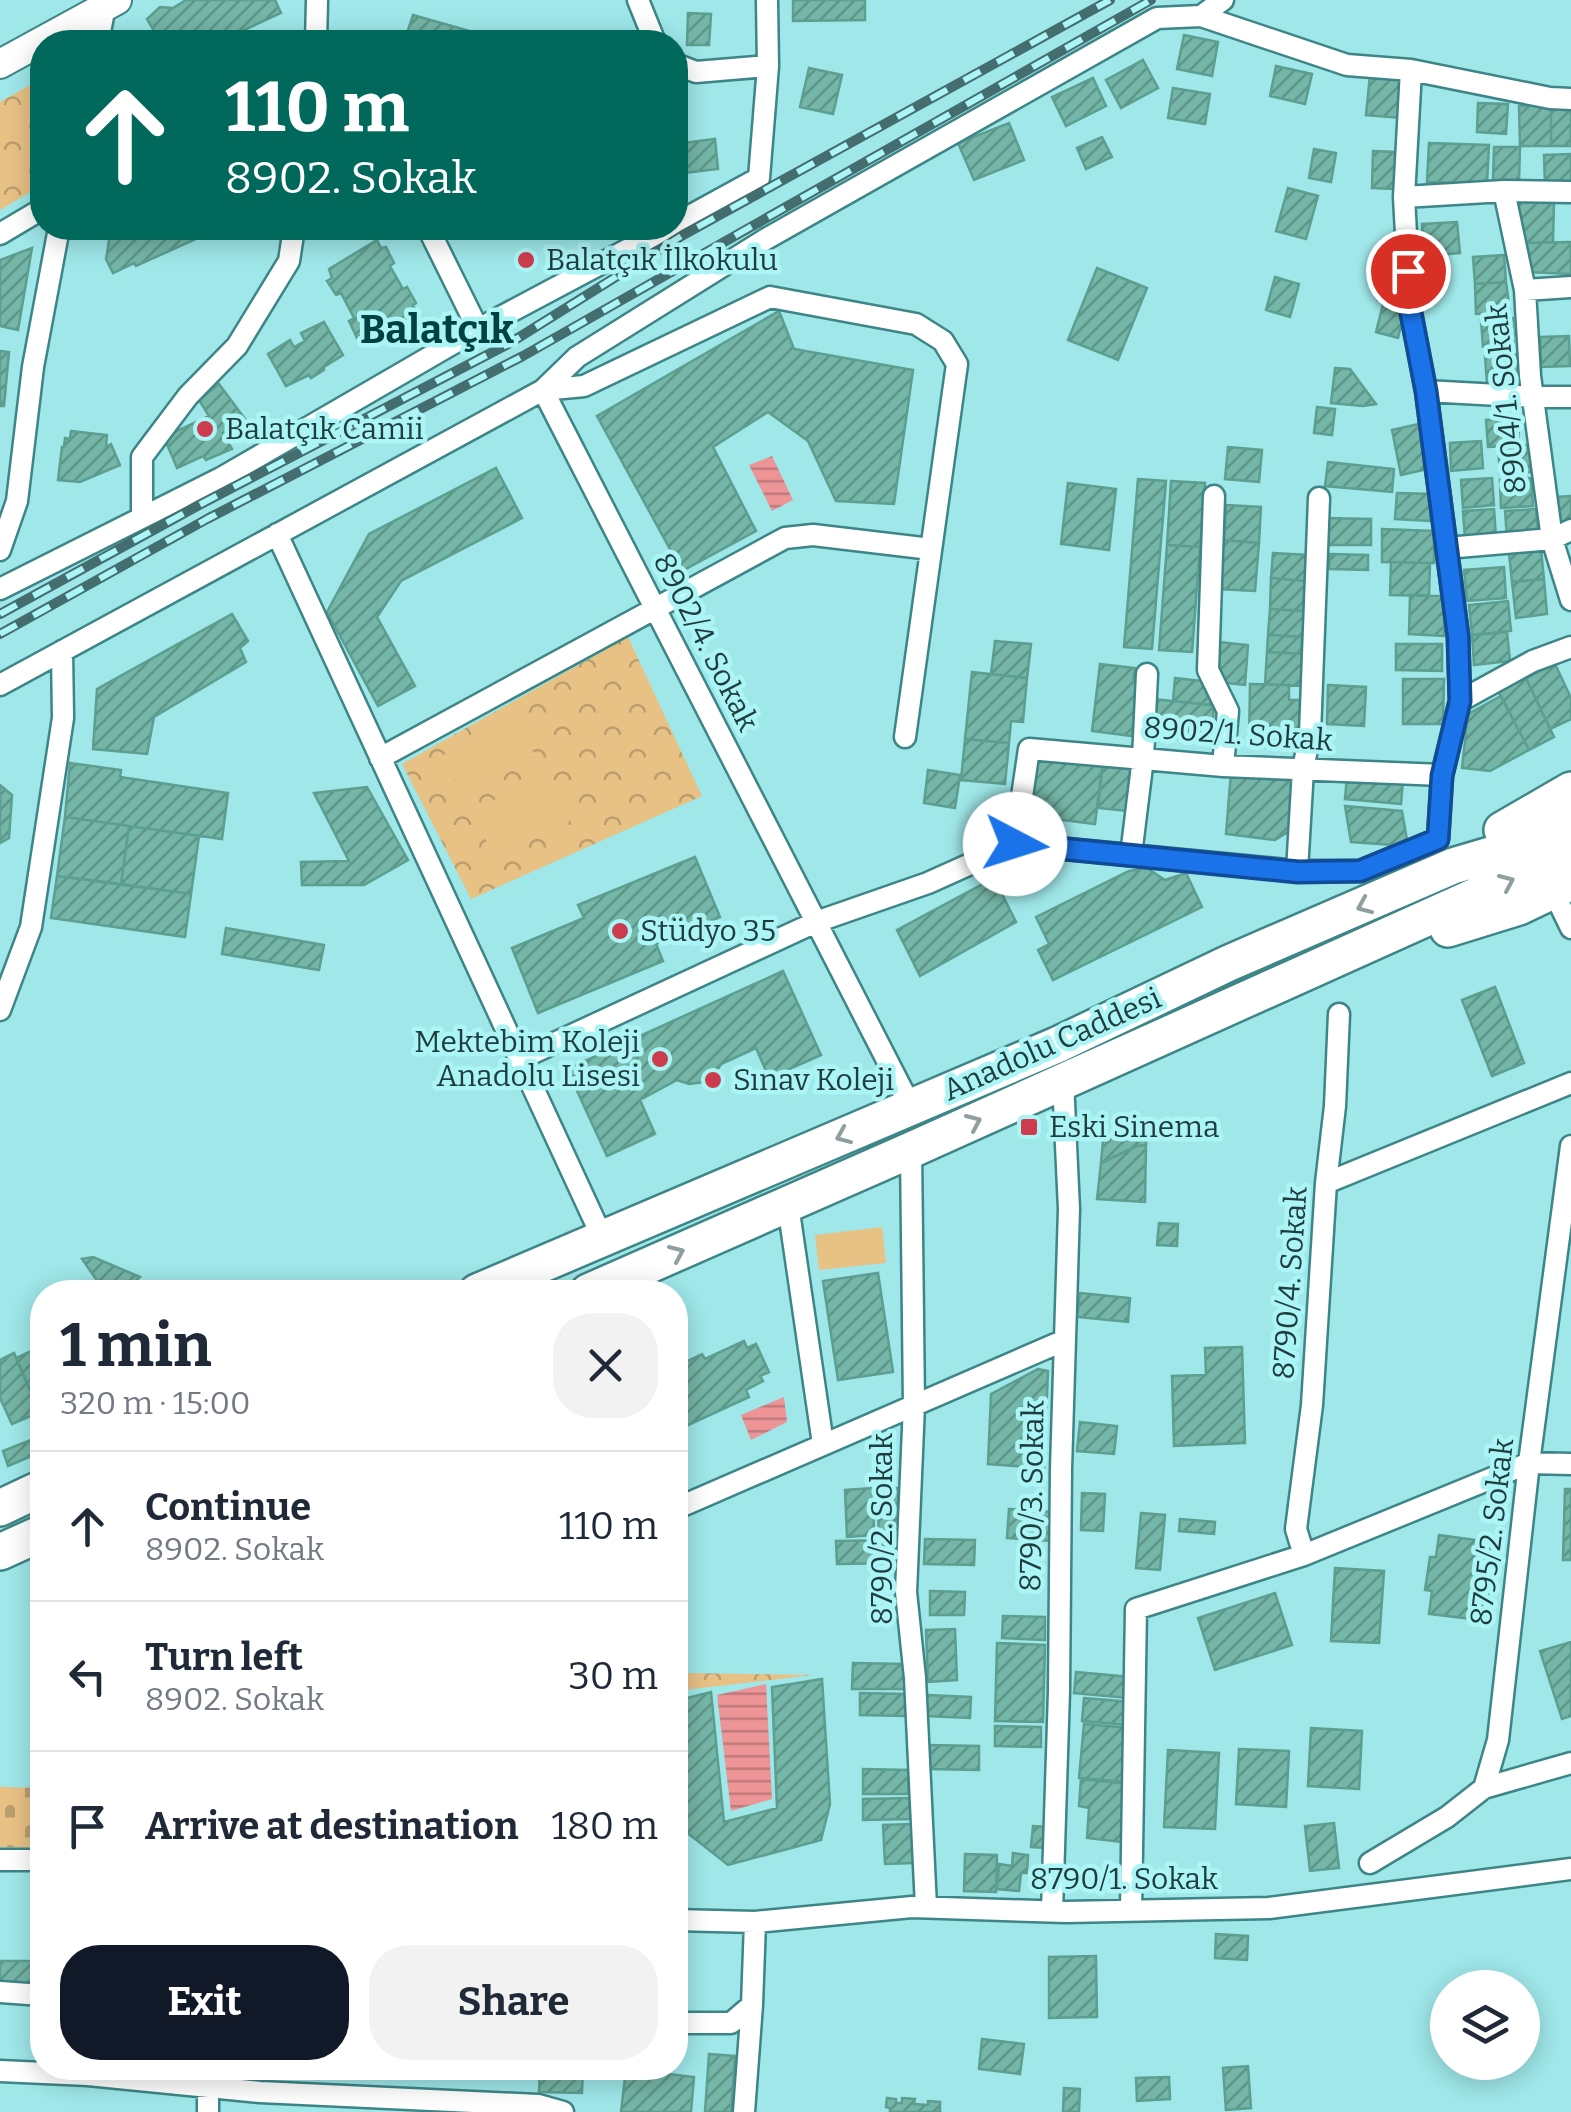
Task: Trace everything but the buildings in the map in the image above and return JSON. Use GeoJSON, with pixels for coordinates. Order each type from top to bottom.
{"type":"FeatureCollection","features":[{"type":"Feature","properties":{"kind":"highway"},"geometry":{"type":"LineString","coordinates":[[1453,866],[1496,834],[1571,790]]}},
{"type":"Feature","properties":{"kind":"highway","name":"Anadolu Caddesi"},"geometry":{"type":"LineString","coordinates":[[506,1280],[1057,1046],[1230,962],[1453,866],[1507,850],[1571,820]]}},
{"type":"Feature","properties":{"kind":"highway","name":"Anadolu Caddesi"},"geometry":{"type":"LineString","coordinates":[[616,1280],[1571,852]]}},
{"type":"Feature","properties":{"kind":"highway"},"geometry":{"type":"LineString","coordinates":[[1290,978],[1519,906],[1562,887]]}},
{"type":"Feature","properties":{"kind":"highway"},"geometry":{"type":"LineString","coordinates":[[0,1508],[30,1494]]}},
{"type":"Feature","properties":{"kind":"highway"},"geometry":{"type":"LineString","coordinates":[[0,1552],[30,1538]]}},
{"type":"Feature","properties":{"kind":"street"},"geometry":{"type":"LineString","coordinates":[[318,0],[318,30]]}},
{"type":"Feature","properties":{"kind":"street"},"geometry":{"type":"LineString","coordinates":[[638,0],[651,30]]}},
{"type":"Feature","properties":{"kind":"street"},"geometry":{"type":"LineString","coordinates":[[688,217],[758,178],[768,66],[767,0]]}},
{"type":"Feature","properties":{"kind":"street"},"geometry":{"type":"LineString","coordinates":[[1200,16],[1223,0]]}},
{"type":"Feature","properties":{"kind":"street"},"geometry":{"type":"LineString","coordinates":[[102,30],[111,3]]}},
{"type":"Feature","properties":{"kind":"street"},"geometry":{"type":"LineString","coordinates":[[62,30],[111,3]]}},
{"type":"Feature","properties":{"kind":"street"},"geometry":{"type":"LineString","coordinates":[[0,685],[543,390],[577,357],[783,230],[1157,18],[1200,16],[1347,65],[1412,70],[1550,98],[1571,98]]}},
{"type":"Feature","properties":{"kind":"street"},"geometry":{"type":"LineString","coordinates":[[0,64],[30,48]]}},
{"type":"Feature","properties":{"kind":"street"},"geometry":{"type":"LineString","coordinates":[[688,69],[696,72],[768,66]]}},
{"type":"Feature","properties":{"kind":"street"},"geometry":{"type":"LineString","coordinates":[[520,1059],[816,922],[928,883],[1015,844],[1298,872],[1360,871],[1438,839],[1442,776],[1460,701],[1458,636],[1426,391],[1410,308],[1404,198],[1412,70]]}},
{"type":"Feature","properties":{"kind":"street"},"geometry":{"type":"LineString","coordinates":[[1404,198],[1504,191],[1571,192]]}},
{"type":"Feature","properties":{"kind":"street","name":"8904/1. Sokak"},"geometry":{"type":"LineString","coordinates":[[1504,191],[1526,290],[1530,376],[1571,600]]}},
{"type":"Feature","properties":{"kind":"street"},"geometry":{"type":"LineString","coordinates":[[0,234],[30,216]]}},
{"type":"Feature","properties":{"kind":"street"},"geometry":{"type":"LineString","coordinates":[[0,550],[17,500],[33,366],[57,240]]}},
{"type":"Feature","properties":{"kind":"street"},"geometry":{"type":"LineString","coordinates":[[142,516],[142,457],[188,396],[237,346],[289,261],[292,240]]}},
{"type":"Feature","properties":{"kind":"street"},"geometry":{"type":"LineString","coordinates":[[434,240],[478,328]]}},
{"type":"Feature","properties":{"kind":"street"},"geometry":{"type":"LineString","coordinates":[[0,589],[221,478],[478,328],[645,240]]}},
{"type":"Feature","properties":{"kind":"street"},"geometry":{"type":"LineString","coordinates":[[1526,290],[1571,288]]}},
{"type":"Feature","properties":{"kind":"street"},"geometry":{"type":"LineString","coordinates":[[543,390],[584,386],[770,297],[916,324],[943,341],[957,364],[905,738]]}},
{"type":"Feature","properties":{"kind":"street","name":"8902/4. Sokak"},"geometry":{"type":"LineString","coordinates":[[543,390],[911,1108]]}},
{"type":"Feature","properties":{"kind":"street"},"geometry":{"type":"LineString","coordinates":[[1426,391],[1571,396]]}},
{"type":"Feature","properties":{"kind":"street"},"geometry":{"type":"LineString","coordinates":[[1214,496],[1208,670],[1228,711],[1222,766]]}},
{"type":"Feature","properties":{"kind":"street"},"geometry":{"type":"LineString","coordinates":[[1298,872],[1303,769],[1310,734],[1319,498]]}},
{"type":"Feature","properties":{"kind":"street"},"geometry":{"type":"LineString","coordinates":[[277,534],[603,1239]]}},
{"type":"Feature","properties":{"kind":"street"},"geometry":{"type":"LineString","coordinates":[[380,758],[785,538],[813,535],[931,549]]}},
{"type":"Feature","properties":{"kind":"street"},"geometry":{"type":"LineString","coordinates":[[1446,548],[1561,535]]}},
{"type":"Feature","properties":{"kind":"street"},"geometry":{"type":"LineString","coordinates":[[1460,701],[1533,662],[1571,647]]}},
{"type":"Feature","properties":{"kind":"street"},"geometry":{"type":"LineString","coordinates":[[1,1002],[31,926],[63,718],[62,651]]}},
{"type":"Feature","properties":{"kind":"street"},"geometry":{"type":"LineString","coordinates":[[1131,855],[1143,758],[1147,674]]}},
{"type":"Feature","properties":{"kind":"street","name":"8902/1. Sokak"},"geometry":{"type":"LineString","coordinates":[[1015,844],[1029,749],[1222,766],[1442,776]]}},
{"type":"Feature","properties":{"kind":"street"},"geometry":{"type":"LineString","coordinates":[[1562,887],[1571,928]]}},
{"type":"Feature","properties":{"kind":"street","name":"8790/4. Sokak"},"geometry":{"type":"LineString","coordinates":[[1304,1555],[1296,1530],[1312,1405],[1326,1183],[1336,1106],[1339,1014]]}},
{"type":"Feature","properties":{"kind":"street","name":"8790/3. Sokak"},"geometry":{"type":"LineString","coordinates":[[1052,1912],[1068,1209],[1063,1081]]}},
{"type":"Feature","properties":{"kind":"street"},"geometry":{"type":"LineString","coordinates":[[1326,1183],[1571,1082]]}},
{"type":"Feature","properties":{"kind":"street","name":"8795/2. Sokak"},"geometry":{"type":"LineString","coordinates":[[1484,1788],[1498,1740],[1571,1146]]}},
{"type":"Feature","properties":{"kind":"street","name":"8790/2. Sokak"},"geometry":{"type":"LineString","coordinates":[[911,1150],[914,1404],[906,1592],[916,1678],[926,1907]]}},
{"type":"Feature","properties":{"kind":"street"},"geometry":{"type":"LineString","coordinates":[[788,1205],[823,1444]]}},
{"type":"Feature","properties":{"kind":"street"},"geometry":{"type":"LineString","coordinates":[[688,1503],[1064,1340]]}},
{"type":"Feature","properties":{"kind":"street"},"geometry":{"type":"LineString","coordinates":[[1131,1910],[1136,1609],[1304,1555],[1530,1463],[1571,1464]]}},
{"type":"Feature","properties":{"kind":"street"},"geometry":{"type":"LineString","coordinates":[[1367,1895],[1367,1858],[1447,1817],[1484,1788],[1571,1763]]}},
{"type":"Feature","properties":{"kind":"street"},"geometry":{"type":"LineString","coordinates":[[0,1860],[30,1860]]}},
{"type":"Feature","properties":{"kind":"street","name":"8790/1. Sokak"},"geometry":{"type":"LineString","coordinates":[[688,1920],[756,1922],[926,1907],[1052,1912],[1269,1908],[1571,1868]]}},
{"type":"Feature","properties":{"kind":"street"},"geometry":{"type":"LineString","coordinates":[[744,2112],[756,1922]]}},
{"type":"Feature","properties":{"kind":"street"},"geometry":{"type":"LineString","coordinates":[[0,1992],[30,1994]]}},
{"type":"Feature","properties":{"kind":"street"},"geometry":{"type":"LineString","coordinates":[[688,2023],[732,2023],[752,2006]]}},
{"type":"Feature","properties":{"kind":"street"},"geometry":{"type":"LineString","coordinates":[[0,2071],[30,2072]]}},
{"type":"Feature","properties":{"kind":"street"},"geometry":{"type":"LineString","coordinates":[[208,2080],[208,2112]]}},
{"type":"Feature","properties":{"kind":"street"},"geometry":{"type":"LineString","coordinates":[[230,2080],[346,2096],[538,2105],[563,2112]]}},
{"type":"Feature","properties":{"kind":"green space"},"geometry":{"type":"Polygon","coordinates":[[[30,85],[30,192],[0,210],[0,102],[30,85]]]}},
{"type":"Feature","properties":{"kind":"green space"},"geometry":{"type":"Polygon","coordinates":[[[628,637],[702,796],[471,899],[402,764],[628,637]]]}},
{"type":"Feature","properties":{"kind":"green space"},"geometry":{"type":"Polygon","coordinates":[[[513,717],[535,755],[462,793],[442,756],[513,717]]]}},
{"type":"Feature","properties":{"kind":"green space"},"geometry":{"type":"Polygon","coordinates":[[[547,774],[570,821],[495,858],[472,811],[547,774]]]}},
{"type":"Feature","properties":{"kind":"green space"},"geometry":{"type":"Polygon","coordinates":[[[882,1227],[886,1263],[819,1270],[815,1235],[882,1227]]]}},
{"type":"Feature","properties":{"kind":"green space"},"geometry":{"type":"Polygon","coordinates":[[[688,1673],[813,1675],[688,1690],[688,1673]]]}},
{"type":"Feature","properties":{"kind":"green space"},"geometry":{"type":"Polygon","coordinates":[[[0,1784],[30,1788],[30,1848],[0,1847],[0,1784]]]}},
{"type":"Feature","properties":{"kind":"shaded area"},"geometry":{"type":"Polygon","coordinates":[[[772,456],[793,500],[772,511],[749,465],[772,456]]]}},
{"type":"Feature","properties":{"kind":"shaded area"},"geometry":{"type":"Polygon","coordinates":[[[784,1397],[787,1422],[751,1440],[741,1415],[784,1397]]]}},
{"type":"Feature","properties":{"kind":"shaded area"},"geometry":{"type":"Polygon","coordinates":[[[766,1684],[772,1799],[731,1811],[717,1695],[766,1684]]]}},
{"type":"Feature","properties":{"kind":"railway"},"geometry":{"type":"LineString","coordinates":[[688,232],[1110,0]]}},
{"type":"Feature","properties":{"kind":"railway"},"geometry":{"type":"LineString","coordinates":[[0,634],[207,519],[523,356],[1151,0]]}},
{"type":"Feature","properties":{"kind":"railway"},"geometry":{"type":"LineString","coordinates":[[0,614],[510,343],[675,240]]}},
{"type":"Feature","properties":{"kind":"place","name":"Balatçık İlkokulu"},"geometry":{"type":"Point","coordinates":[526,260]}},
{"type":"Feature","properties":{"kind":"place","name":"Balatçık Camii"},"geometry":{"type":"Point","coordinates":[205,429]}},
{"type":"Feature","properties":{"kind":"place","name":"Stüdyo 35"},"geometry":{"type":"Point","coordinates":[620,931]}},
{"type":"Feature","properties":{"kind":"place","name":"Mektebim Koleji Anadolu Lisesi"},"geometry":{"type":"Point","coordinates":[660,1059]}},
{"type":"Feature","properties":{"kind":"place","name":"Sınav Koleji"},"geometry":{"type":"Point","coordinates":[713,1080]}},
{"type":"Feature","properties":{"kind":"place","name":"Eski Sinema"},"geometry":{"type":"Point","coordinates":[1029,1127]}},
{"type":"Feature","properties":{"kind":"district","name":"Balatçık"},"geometry":{"type":"Point","coordinates":[437,329]}},
{"type":"Feature","properties":{"kind":"route"},"geometry":{"type":"LineString","coordinates":[[1015,844],[1298,872],[1360,871],[1438,839],[1442,776],[1460,701],[1458,636],[1426,391],[1410,308],[1408,271]]}}]}
